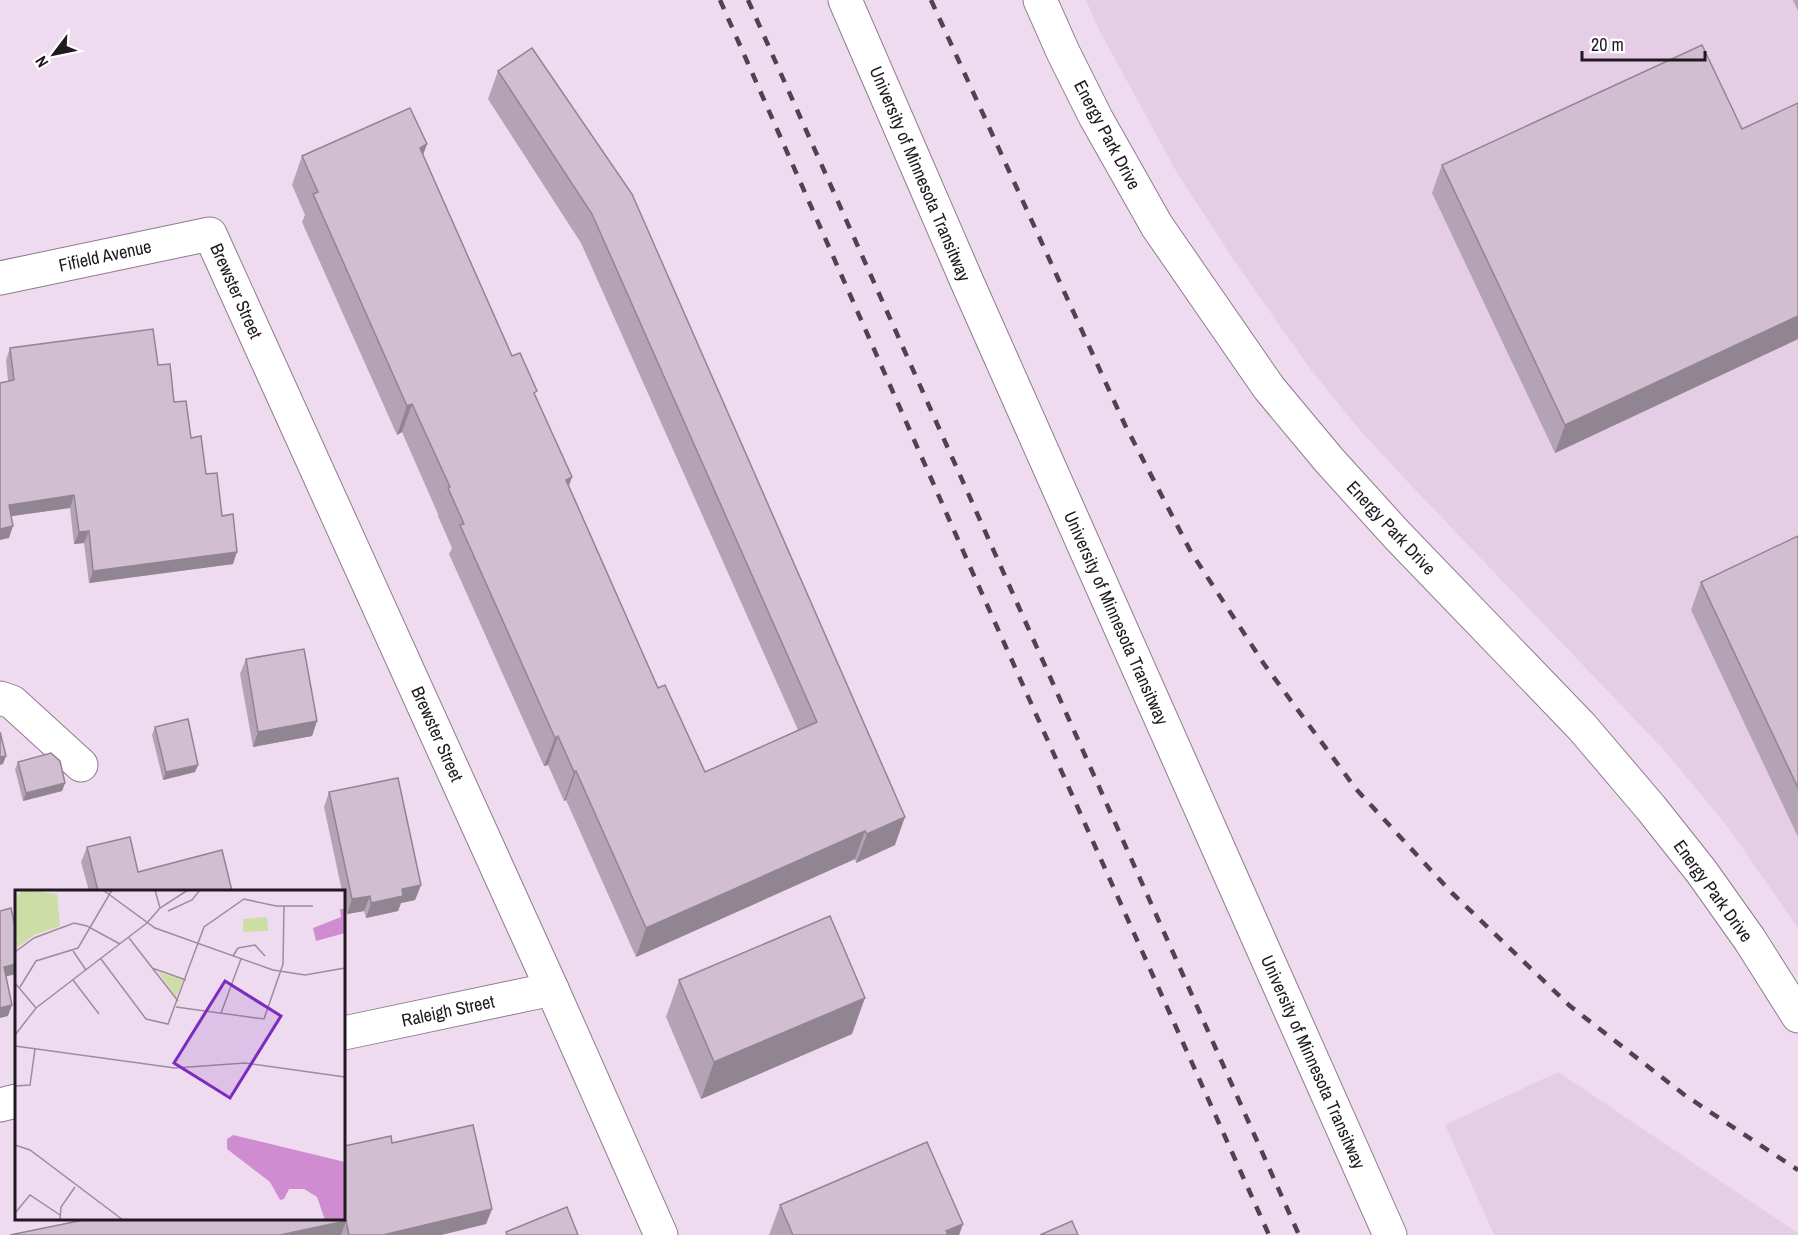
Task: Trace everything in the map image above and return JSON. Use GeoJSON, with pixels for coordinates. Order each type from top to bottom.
{"type":"FeatureCollection","features":[{"type":"Feature","properties":{"kind":"street","name":"University of Minnesota Transitway"},"geometry":{"type":"LineString","coordinates":[[845,0],[972,295],[1390,1235]]}},
{"type":"Feature","properties":{"kind":"street","name":"Energy Park Drive"},"geometry":{"type":"LineString","coordinates":[[1040,0],[1096,118],[1157,226],[1269,388],[1389,527],[1582,728],[1651,808],[1701,871],[1750,940],[1798,1016]]}},
{"type":"Feature","properties":{"kind":"street","name":"Fifield Avenue"},"geometry":{"type":"LineString","coordinates":[[0,278],[210,234]]}},
{"type":"Feature","properties":{"kind":"street","name":"Brewster Street"},"geometry":{"type":"LineString","coordinates":[[210,234],[552,989],[660,1235]]}},
{"type":"Feature","properties":{"kind":"street"},"geometry":{"type":"LineString","coordinates":[[0,698],[12,702],[81,765]]}},
{"type":"Feature","properties":{"kind":"street","name":"Raleigh Street"},"geometry":{"type":"LineString","coordinates":[[345,1033],[552,989]]}},
{"type":"Feature","properties":{"kind":"street"},"geometry":{"type":"LineString","coordinates":[[0,1105],[15,1101]]}},
{"type":"Feature","properties":{"kind":"shaded area"},"geometry":{"type":"Polygon","coordinates":[[[1086,0],[1798,0],[1798,928],[1727,826],[1663,749],[1405,479],[1358,428],[1311,370],[1233,259],[1176,171],[1098,28],[1086,0]]]}},
{"type":"Feature","properties":{"kind":"shaded area"},"geometry":{"type":"Polygon","coordinates":[[[1558,1072],[1798,1235],[1494,1235],[1445,1125],[1558,1072]]]}},
{"type":"Feature","properties":{"kind":"building"},"geometry":{"type":"Polygon","coordinates":[[[1702,45],[1742,129],[1798,103],[1798,316],[1565,425],[1442,165],[1702,45]]]}},
{"type":"Feature","properties":{"kind":"building"},"geometry":{"type":"Polygon","coordinates":[[[532,48],[632,194],[905,817],[867,834],[865,831],[646,928],[576,771],[574,772],[558,736],[555,738],[460,525],[464,524],[448,488],[450,487],[412,404],[407,406],[313,194],[318,192],[302,156],[410,108],[427,144],[420,148],[512,356],[520,353],[537,391],[534,393],[572,477],[566,480],[658,688],[665,685],[705,772],[817,722],[592,214],[498,71],[532,48]]]}},
{"type":"Feature","properties":{"kind":"building"},"geometry":{"type":"Polygon","coordinates":[[[153,329],[158,365],[170,364],[174,402],[186,401],[191,438],[201,436],[206,474],[217,473],[222,516],[233,514],[237,552],[93,571],[89,531],[79,532],[74,495],[9,505],[13,526],[0,529],[0,383],[14,380],[10,348],[153,329]]]}},
{"type":"Feature","properties":{"kind":"building"},"geometry":{"type":"Polygon","coordinates":[[[1798,536],[1798,788],[1701,582],[1798,536]]]}},
{"type":"Feature","properties":{"kind":"building"},"geometry":{"type":"Polygon","coordinates":[[[304,649],[317,721],[258,732],[246,659],[304,649]]]}},
{"type":"Feature","properties":{"kind":"building"},"geometry":{"type":"Polygon","coordinates":[[[188,719],[198,765],[166,772],[155,727],[188,719]]]}},
{"type":"Feature","properties":{"kind":"building"},"geometry":{"type":"Polygon","coordinates":[[[0,732],[6,756],[0,757],[0,732]]]}},
{"type":"Feature","properties":{"kind":"building"},"geometry":{"type":"Polygon","coordinates":[[[51,753],[60,761],[65,783],[26,793],[18,762],[51,753]]]}},
{"type":"Feature","properties":{"kind":"building"},"geometry":{"type":"Polygon","coordinates":[[[398,778],[421,885],[402,889],[403,896],[371,903],[370,896],[352,899],[329,792],[398,778]]]}},
{"type":"Feature","properties":{"kind":"building"},"geometry":{"type":"Polygon","coordinates":[[[130,837],[138,872],[222,850],[232,890],[98,890],[87,847],[130,837]]]}},
{"type":"Feature","properties":{"kind":"building"},"geometry":{"type":"Polygon","coordinates":[[[11,908],[15,926],[15,964],[4,967],[12,1005],[0,1008],[0,911],[11,908]]]}},
{"type":"Feature","properties":{"kind":"building"},"geometry":{"type":"Polygon","coordinates":[[[830,916],[865,998],[714,1062],[679,980],[830,916]]]}},
{"type":"Feature","properties":{"kind":"building"},"geometry":{"type":"Polygon","coordinates":[[[473,1125],[492,1209],[383,1235],[349,1235],[346,1221],[280,1235],[10,1235],[83,1220],[345,1220],[345,1146],[391,1136],[392,1143],[473,1125]]]}},
{"type":"Feature","properties":{"kind":"building"},"geometry":{"type":"Polygon","coordinates":[[[927,1142],[963,1224],[946,1231],[948,1235],[793,1235],[780,1205],[927,1142]]]}},
{"type":"Feature","properties":{"kind":"building"},"geometry":{"type":"Polygon","coordinates":[[[567,1207],[578,1235],[507,1235],[506,1232],[567,1207]]]}},
{"type":"Feature","properties":{"kind":"building"},"geometry":{"type":"Polygon","coordinates":[[[1072,1221],[1078,1235],[1040,1235],[1072,1221]]]}},
{"type":"Feature","properties":{"kind":"railway"},"geometry":{"type":"LineString","coordinates":[[720,0],[1269,1235]]}},
{"type":"Feature","properties":{"kind":"railway"},"geometry":{"type":"LineString","coordinates":[[748,0],[1299,1235]]}},
{"type":"Feature","properties":{"kind":"railway"},"geometry":{"type":"LineString","coordinates":[[931,0],[1125,425],[1191,552],[1264,664],[1356,789],[1452,893],[1570,1006],[1686,1096],[1798,1170]]}}]}
